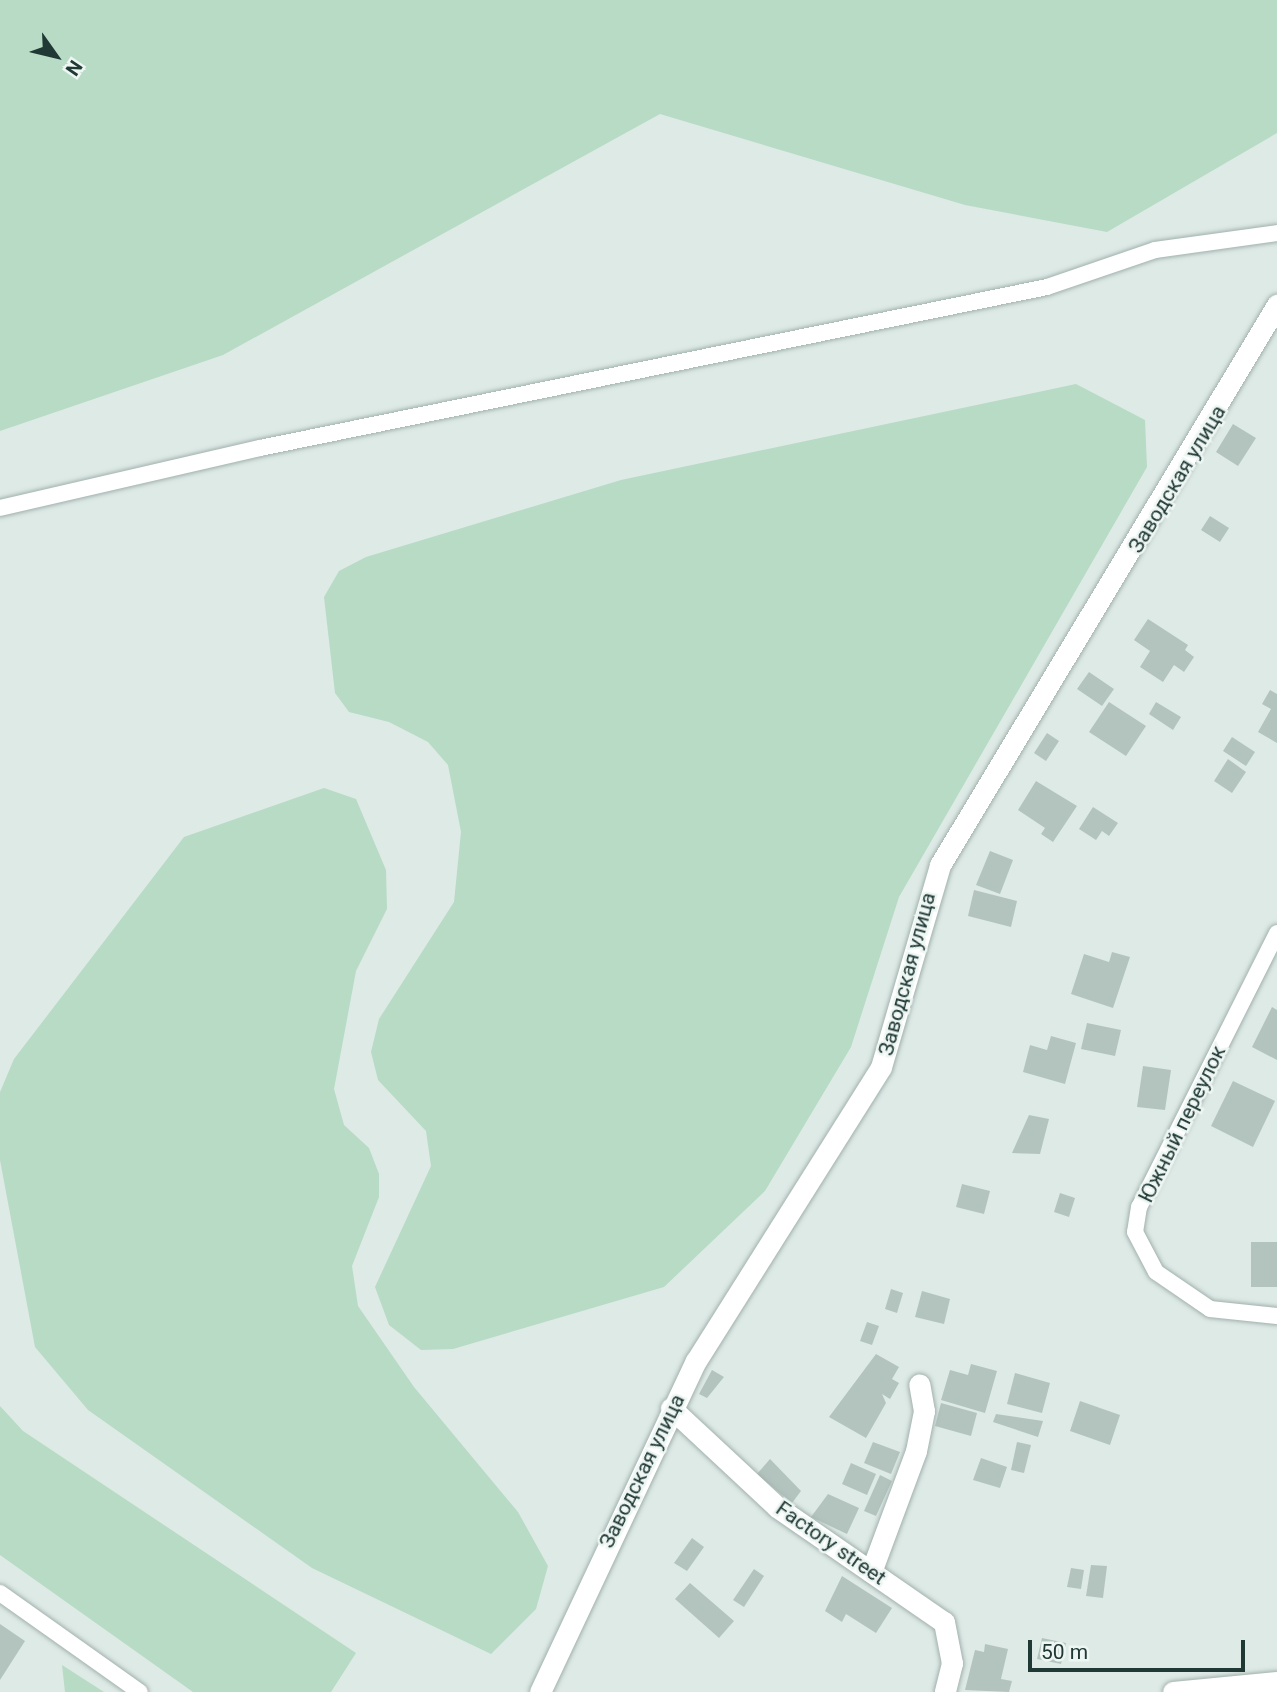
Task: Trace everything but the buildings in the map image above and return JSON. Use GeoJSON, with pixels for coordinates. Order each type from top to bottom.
{"type":"FeatureCollection","features":[{"type":"Feature","properties":{"kind":"street","name":"Заводская улица"},"geometry":{"type":"LineString","coordinates":[[540,1692],[671,1408],[881,1067],[940,865],[1277,304]]}},
{"type":"Feature","properties":{"kind":"street"},"geometry":{"type":"LineString","coordinates":[[871,1572],[919,1439],[924,1411],[919,1384]]}},
{"type":"Feature","properties":{"kind":"street","name":"Factory street"},"geometry":{"type":"LineString","coordinates":[[671,1408],[777,1507],[949,1629],[952,1663],[945,1692]]}},
{"type":"Feature","properties":{"kind":"street"},"geometry":{"type":"LineString","coordinates":[[1173,1692],[1277,1682]]}},
{"type":"Feature","properties":{"kind":"lane"},"geometry":{"type":"LineString","coordinates":[[0,508],[260,448],[1046,287],[1155,250],[1277,233]]}},
{"type":"Feature","properties":{"kind":"lane","name":"Южный переулок"},"geometry":{"type":"LineString","coordinates":[[1277,933],[1139,1207],[1135,1232],[1156,1272],[1210,1309],[1277,1316]]}},
{"type":"Feature","properties":{"kind":"lane"},"geometry":{"type":"LineString","coordinates":[[0,1593],[141,1692]]}},
{"type":"Feature","properties":{"kind":"green space"},"geometry":{"type":"Polygon","coordinates":[[[0,0],[1277,0],[1277,133],[1107,232],[965,205],[660,114],[223,355],[0,431],[0,0]]]}},
{"type":"Feature","properties":{"kind":"green space"},"geometry":{"type":"Polygon","coordinates":[[[1076,384],[1145,420],[1147,467],[899,897],[851,1047],[765,1191],[664,1287],[453,1349],[421,1350],[389,1325],[375,1287],[431,1166],[426,1131],[378,1080],[371,1052],[379,1019],[454,902],[461,832],[448,765],[428,742],[389,722],[349,712],[335,693],[324,597],[339,571],[366,557],[621,480],[1076,384]]]}},
{"type":"Feature","properties":{"kind":"green space"},"geometry":{"type":"Polygon","coordinates":[[[324,788],[356,799],[386,870],[387,909],[356,971],[334,1089],[344,1125],[369,1148],[379,1174],[379,1197],[352,1266],[358,1306],[414,1387],[518,1512],[548,1566],[536,1609],[491,1654],[312,1568],[88,1410],[35,1347],[0,1160],[0,1092],[14,1059],[184,837],[324,788]]]}},
{"type":"Feature","properties":{"kind":"green space"},"geometry":{"type":"Polygon","coordinates":[[[0,1406],[23,1431],[356,1653],[331,1692],[193,1692],[0,1555],[0,1406]]]}},
{"type":"Feature","properties":{"kind":"green space"},"geometry":{"type":"Polygon","coordinates":[[[62,1665],[104,1692],[65,1692],[62,1665]]]}}]}
